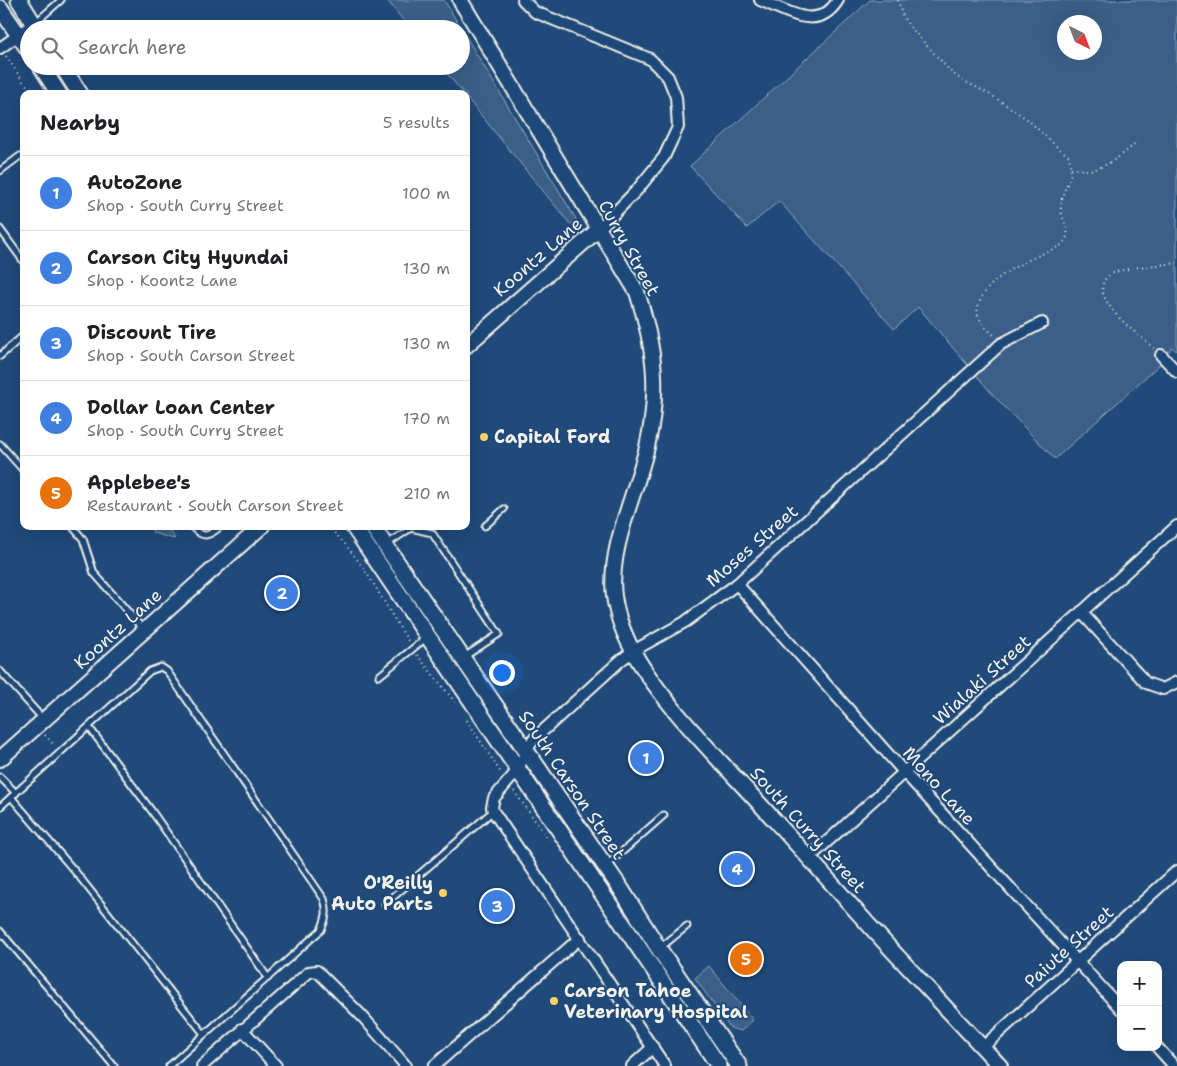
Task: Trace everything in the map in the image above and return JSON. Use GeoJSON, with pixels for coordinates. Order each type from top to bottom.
{"type":"FeatureCollection","features":[{"type":"Feature","properties":{"kind":"main road"},"geometry":{"type":"LineString","coordinates":[[19,0],[32,20]]}},
{"type":"Feature","properties":{"kind":"main road"},"geometry":{"type":"LineString","coordinates":[[0,8],[20,39]]}},
{"type":"Feature","properties":{"kind":"main road"},"geometry":{"type":"LineString","coordinates":[[47,75],[56,90]]}},
{"type":"Feature","properties":{"kind":"main road"},"geometry":{"type":"LineString","coordinates":[[68,75],[77,90]]}},
{"type":"Feature","properties":{"kind":"main road","name":"South Carson Street"},"geometry":{"type":"LineString","coordinates":[[356,530],[719,1066]]}},
{"type":"Feature","properties":{"kind":"main road","name":"South Carson Street"},"geometry":{"type":"LineString","coordinates":[[375,530],[606,867],[734,1060]]}},
{"type":"Feature","properties":{"kind":"main road"},"geometry":{"type":"LineString","coordinates":[[719,1066],[734,1060]]}},
{"type":"Feature","properties":{"kind":"street","name":"Curry Street"},"geometry":{"type":"LineString","coordinates":[[460,0],[637,292],[653,348],[655,389],[647,448],[615,556],[615,601]]}},
{"type":"Feature","properties":{"kind":"street","name":"Koontz Lane"},"geometry":{"type":"LineString","coordinates":[[470,342],[598,229],[638,190],[664,157],[678,127],[676,97],[668,77],[650,59],[535,12],[524,0]]}},
{"type":"Feature","properties":{"kind":"street"},"geometry":{"type":"LineString","coordinates":[[760,0],[806,18],[820,17],[832,10],[838,0]]}},
{"type":"Feature","properties":{"kind":"street"},"geometry":{"type":"LineString","coordinates":[[0,48],[18,36]]}},
{"type":"Feature","properties":{"kind":"street","name":"Moses Street"},"geometry":{"type":"LineString","coordinates":[[493,811],[494,798],[518,770],[526,750],[538,734],[633,651],[685,622],[736,584],[1001,344],[1042,323]]}},
{"type":"Feature","properties":{"kind":"street"},"geometry":{"type":"LineString","coordinates":[[1161,355],[1177,372]]}},
{"type":"Feature","properties":{"kind":"street","name":"Wialaki Street"},"geometry":{"type":"LineString","coordinates":[[809,858],[1177,526]]}},
{"type":"Feature","properties":{"kind":"street","name":"Koontz Lane"},"geometry":{"type":"LineString","coordinates":[[2,755],[258,530]]}},
{"type":"Feature","properties":{"kind":"street","name":"Mono Lane"},"geometry":{"type":"LineString","coordinates":[[736,584],[904,772],[1118,1006]]}},
{"type":"Feature","properties":{"kind":"street","name":"South Curry Street"},"geometry":{"type":"LineString","coordinates":[[615,601],[618,617],[633,651],[641,666],[666,699],[704,744],[1000,1066]]}},
{"type":"Feature","properties":{"kind":"street"},"geometry":{"type":"LineString","coordinates":[[1081,612],[1146,683],[1163,689],[1177,682]]}},
{"type":"Feature","properties":{"kind":"street"},"geometry":{"type":"LineString","coordinates":[[493,811],[666,1066]]}},
{"type":"Feature","properties":{"kind":"street","name":"Paiute Street"},"geometry":{"type":"LineString","coordinates":[[983,1047],[1177,871]]}},
{"type":"Feature","properties":{"kind":"street"},"geometry":{"type":"LineString","coordinates":[[434,1066],[580,938]]}},
{"type":"Feature","properties":{"kind":"street"},"geometry":{"type":"LineString","coordinates":[[202,1066],[309,972],[317,971],[362,1016],[406,1066]]}},
{"type":"Feature","properties":{"kind":"street"},"geometry":{"type":"LineString","coordinates":[[242,1030],[276,1066]]}},
{"type":"Feature","properties":{"kind":"street"},"geometry":{"type":"LineString","coordinates":[[632,1066],[653,1047]]}},
{"type":"Feature","properties":{"kind":"street"},"geometry":{"type":"LineString","coordinates":[[1160,1051],[1174,1066]]}},
{"type":"Feature","properties":{"kind":"lane"},"geometry":{"type":"LineString","coordinates":[[42,20],[61,0]]}},
{"type":"Feature","properties":{"kind":"lane"},"geometry":{"type":"LineString","coordinates":[[0,171],[20,156]]}},
{"type":"Feature","properties":{"kind":"lane"},"geometry":{"type":"LineString","coordinates":[[0,229],[20,256]]}},
{"type":"Feature","properties":{"kind":"lane"},"geometry":{"type":"LineString","coordinates":[[0,356],[20,338]]}},
{"type":"Feature","properties":{"kind":"lane"},"geometry":{"type":"LineString","coordinates":[[0,444],[20,466]]}},
{"type":"Feature","properties":{"kind":"lane"},"geometry":{"type":"LineString","coordinates":[[485,526],[504,509]]}},
{"type":"Feature","properties":{"kind":"lane"},"geometry":{"type":"LineString","coordinates":[[75,530],[83,539],[94,573],[144,631]]}},
{"type":"Feature","properties":{"kind":"lane"},"geometry":{"type":"LineString","coordinates":[[194,530],[202,535],[210,535],[216,530]]}},
{"type":"Feature","properties":{"kind":"lane"},"geometry":{"type":"LineString","coordinates":[[385,545],[408,530]]}},
{"type":"Feature","properties":{"kind":"lane"},"geometry":{"type":"LineString","coordinates":[[419,530],[432,533],[499,634],[463,658]]}},
{"type":"Feature","properties":{"kind":"lane"},"geometry":{"type":"LineString","coordinates":[[379,676],[427,636]]}},
{"type":"Feature","properties":{"kind":"lane"},"geometry":{"type":"LineString","coordinates":[[1,805],[150,671],[161,666],[167,671],[324,899],[327,914],[321,930],[169,1066]]}},
{"type":"Feature","properties":{"kind":"lane"},"geometry":{"type":"LineString","coordinates":[[0,671],[44,720]]}},
{"type":"Feature","properties":{"kind":"lane"},"geometry":{"type":"LineString","coordinates":[[88,727],[151,810],[268,978]]}},
{"type":"Feature","properties":{"kind":"lane"},"geometry":{"type":"LineString","coordinates":[[0,777],[204,1034]]}},
{"type":"Feature","properties":{"kind":"lane"},"geometry":{"type":"LineString","coordinates":[[385,904],[493,811]]}},
{"type":"Feature","properties":{"kind":"lane"},"geometry":{"type":"LineString","coordinates":[[606,867],[664,815]]}},
{"type":"Feature","properties":{"kind":"lane"},"geometry":{"type":"LineString","coordinates":[[659,949],[687,926]]}},
{"type":"Feature","properties":{"kind":"lane"},"geometry":{"type":"LineString","coordinates":[[0,931],[114,1066]]}},
{"type":"Feature","properties":{"kind":"path"},"geometry":{"type":"LineString","coordinates":[[898,0],[903,17],[910,27],[952,73],[991,95],[1027,119],[1069,156],[1070,178],[1064,189],[1062,199],[1062,214],[1068,233],[1065,241],[1060,246],[1016,265],[988,287],[980,297],[977,314],[984,326],[1001,344]]}},
{"type":"Feature","properties":{"kind":"path"},"geometry":{"type":"LineString","coordinates":[[0,48],[24,83],[32,90]]}},
{"type":"Feature","properties":{"kind":"path"},"geometry":{"type":"LineString","coordinates":[[1071,168],[1087,170],[1099,168],[1127,151],[1137,140]]}},
{"type":"Feature","properties":{"kind":"path"},"geometry":{"type":"LineString","coordinates":[[1161,355],[1122,320],[1102,292],[1108,276],[1120,271],[1177,264]]}},
{"type":"Feature","properties":{"kind":"path"},"geometry":{"type":"LineString","coordinates":[[45,735],[61,752]]}},
{"type":"Feature","properties":{"kind":"shaded area"},"geometry":{"type":"Polygon","coordinates":[[[387,0],[444,0],[456,20],[403,20],[387,0]]]}},
{"type":"Feature","properties":{"kind":"shaded area"},"geometry":{"type":"Polygon","coordinates":[[[870,0],[1177,0],[1177,352],[1172,347],[1159,365],[1055,459],[994,396],[918,307],[894,329],[779,201],[747,228],[690,166],[870,0]]]}},
{"type":"Feature","properties":{"kind":"shaded area"},"geometry":{"type":"Polygon","coordinates":[[[470,43],[576,219],[571,225],[470,102],[470,90],[461,90],[448,75],[470,75],[470,43]]]}},
{"type":"Feature","properties":{"kind":"shaded area"},"geometry":{"type":"Polygon","coordinates":[[[152,530],[169,530],[175,538],[174,539],[153,533],[152,530]]]}},
{"type":"Feature","properties":{"kind":"shaded area"},"geometry":{"type":"Polygon","coordinates":[[[709,966],[753,1020],[741,1031],[730,1028],[695,978],[709,966]]]}},
{"type":"Feature","properties":{"kind":"place","name":"Capital Ford"},"geometry":{"type":"Point","coordinates":[484,437]}},
{"type":"Feature","properties":{"kind":"place","name":"Carson City Hyundai"},"geometry":{"type":"Point","coordinates":[282,593]}},
{"type":"Feature","properties":{"kind":"place","name":"AutoZone"},"geometry":{"type":"Point","coordinates":[646,758]}},
{"type":"Feature","properties":{"kind":"place","name":"Dollar Loan Center"},"geometry":{"type":"Point","coordinates":[737,869]}},
{"type":"Feature","properties":{"kind":"place","name":"O'Reilly Auto Parts"},"geometry":{"type":"Point","coordinates":[443,893]}},
{"type":"Feature","properties":{"kind":"place","name":"Discount Tire"},"geometry":{"type":"Point","coordinates":[497,906]}},
{"type":"Feature","properties":{"kind":"place","name":"Applebee's"},"geometry":{"type":"Point","coordinates":[746,959]}},
{"type":"Feature","properties":{"kind":"place","name":"Carson Tahoe Veterinary Hospital"},"geometry":{"type":"Point","coordinates":[554,1001]}}]}
